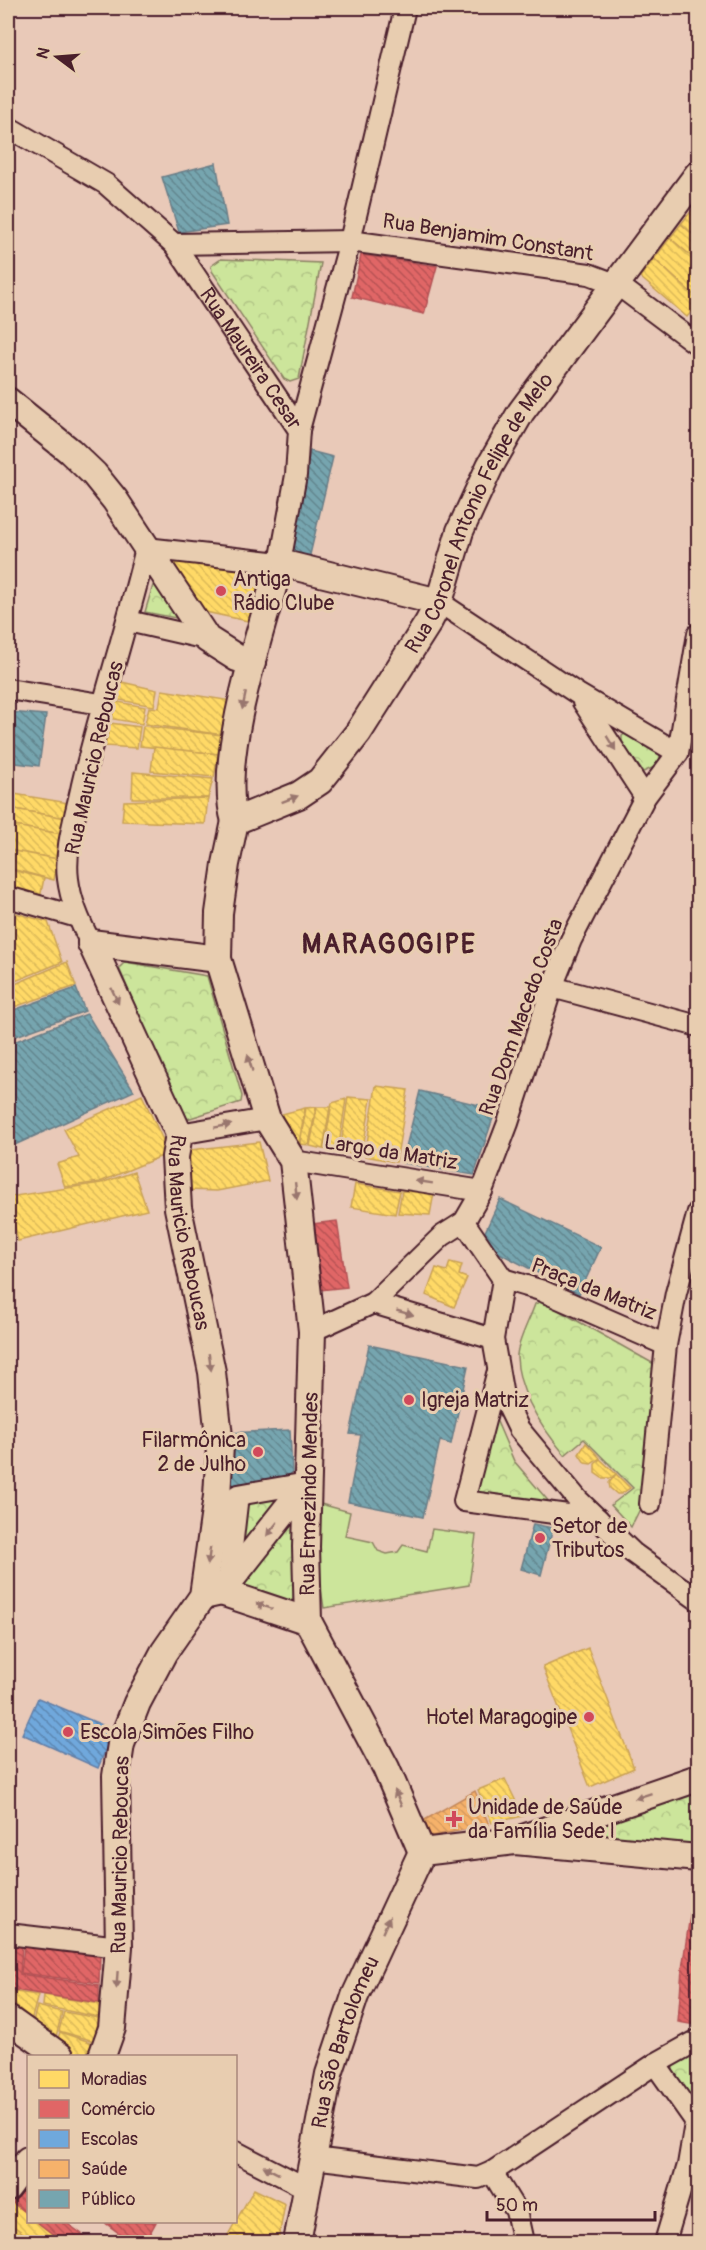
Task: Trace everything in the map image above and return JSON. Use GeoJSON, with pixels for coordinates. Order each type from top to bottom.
{"type":"FeatureCollection","features":[{"type":"Feature","properties":{"kind":"street"},"geometry":{"type":"LineString","coordinates":[[299,430],[350,241],[405,8]]}},
{"type":"Feature","properties":{"kind":"street","name":"Rua Maureira Cesar"},"geometry":{"type":"LineString","coordinates":[[8,127],[106,184],[174,244],[299,430],[296,475],[280,563],[252,663],[230,769],[229,802],[235,820]]}},
{"type":"Feature","properties":{"kind":"street","name":"Rua Coronel Antonio Felipe de Melo"},"geometry":{"type":"LineString","coordinates":[[235,820],[299,795],[320,781],[358,733],[411,651],[439,602],[460,531],[521,412],[699,174]]}},
{"type":"Feature","properties":{"kind":"street","name":"Rua Benjamim Constant"},"geometry":{"type":"LineString","coordinates":[[174,244],[350,241],[589,274],[618,285],[699,345]]}},
{"type":"Feature","properties":{"kind":"street"},"geometry":{"type":"LineString","coordinates":[[8,401],[70,451],[94,474],[115,500],[207,639]]}},
{"type":"Feature","properties":{"kind":"street"},"geometry":{"type":"LineString","coordinates":[[146,548],[280,563],[439,602],[578,694],[678,753]]}},
{"type":"Feature","properties":{"kind":"street","name":"Rua Mauricio Reboucas"},"geometry":{"type":"LineString","coordinates":[[102,2055],[112,2028],[119,1947],[116,1776],[121,1744],[137,1703],[164,1652],[217,1590],[217,1496],[220,1446],[207,1338],[184,1249],[178,1208],[175,1157],[179,1134],[77,917],[68,878],[71,835],[101,704],[128,621],[146,548]]}},
{"type":"Feature","properties":{"kind":"street"},"geometry":{"type":"LineString","coordinates":[[128,621],[207,639],[230,654],[252,663]]}},
{"type":"Feature","properties":{"kind":"street","name":"Rua Dom Macedo Costa"},"geometry":{"type":"LineString","coordinates":[[464,1222],[482,1191],[508,1123],[552,987],[576,930],[645,797],[678,753],[699,634]]}},
{"type":"Feature","properties":{"kind":"street"},"geometry":{"type":"LineString","coordinates":[[8,689],[101,704]]}},
{"type":"Feature","properties":{"kind":"street"},"geometry":{"type":"LineString","coordinates":[[578,694],[645,797]]}},
{"type":"Feature","properties":{"kind":"street","name":"Rua Ermezindo Mendes"},"geometry":{"type":"LineString","coordinates":[[235,820],[219,913],[218,959],[267,1119],[293,1161],[312,1331],[307,1483],[308,1620],[386,1768],[422,1852]]}},
{"type":"Feature","properties":{"kind":"street"},"geometry":{"type":"LineString","coordinates":[[8,897],[77,917]]}},
{"type":"Feature","properties":{"kind":"street"},"geometry":{"type":"LineString","coordinates":[[91,943],[218,959]]}},
{"type":"Feature","properties":{"kind":"street"},"geometry":{"type":"LineString","coordinates":[[552,987],[699,1026]]}},
{"type":"Feature","properties":{"kind":"street"},"geometry":{"type":"LineString","coordinates":[[179,1134],[267,1119]]}},
{"type":"Feature","properties":{"kind":"street","name":"Largo da Matriz"},"geometry":{"type":"LineString","coordinates":[[293,1161],[482,1191]]}},
{"type":"Feature","properties":{"kind":"street"},"geometry":{"type":"LineString","coordinates":[[650,1504],[666,1345],[676,1293],[699,1212]]}},
{"type":"Feature","properties":{"kind":"street"},"geometry":{"type":"LineString","coordinates":[[312,1331],[373,1303],[442,1236],[464,1222],[503,1279],[493,1339],[503,1396],[519,1429],[556,1476],[633,1553],[699,1600]]}},
{"type":"Feature","properties":{"kind":"street","name":"Praça da Matriz"},"geometry":{"type":"LineString","coordinates":[[503,1279],[540,1290],[666,1345]]}},
{"type":"Feature","properties":{"kind":"street"},"geometry":{"type":"LineString","coordinates":[[373,1303],[493,1339]]}},
{"type":"Feature","properties":{"kind":"street"},"geometry":{"type":"LineString","coordinates":[[499,1368],[464,1501],[598,1519]]}},
{"type":"Feature","properties":{"kind":"street"},"geometry":{"type":"LineString","coordinates":[[217,1590],[307,1483]]}},
{"type":"Feature","properties":{"kind":"street"},"geometry":{"type":"LineString","coordinates":[[217,1590],[238,1495],[307,1483]]}},
{"type":"Feature","properties":{"kind":"street"},"geometry":{"type":"LineString","coordinates":[[217,1590],[308,1620]]}},
{"type":"Feature","properties":{"kind":"street"},"geometry":{"type":"LineString","coordinates":[[515,1841],[699,1778]]}},
{"type":"Feature","properties":{"kind":"street"},"geometry":{"type":"LineString","coordinates":[[422,1852],[515,1841],[699,1858]]}},
{"type":"Feature","properties":{"kind":"street","name":"Rua São Bartolomeu"},"geometry":{"type":"LineString","coordinates":[[297,2242],[329,2074],[355,1996],[422,1852]]}},
{"type":"Feature","properties":{"kind":"street"},"geometry":{"type":"LineString","coordinates":[[8,1934],[119,1947]]}},
{"type":"Feature","properties":{"kind":"street"},"geometry":{"type":"LineString","coordinates":[[8,2019],[59,2055]]}},
{"type":"Feature","properties":{"kind":"street"},"geometry":{"type":"LineString","coordinates":[[313,2158],[478,2178],[492,2172],[655,2064],[699,2040]]}},
{"type":"Feature","properties":{"kind":"street"},"geometry":{"type":"LineString","coordinates":[[655,2064],[697,2114],[693,2166],[665,2242]]}},
{"type":"Feature","properties":{"kind":"street"},"geometry":{"type":"LineString","coordinates":[[237,2153],[306,2188]]}},
{"type":"Feature","properties":{"kind":"street"},"geometry":{"type":"LineString","coordinates":[[8,2187],[27,2161]]}},
{"type":"Feature","properties":{"kind":"street"},"geometry":{"type":"LineString","coordinates":[[492,2172],[516,2211],[523,2242]]}},
{"type":"Feature","properties":{"kind":"green space"},"geometry":{"type":"Polygon","coordinates":[[[221,259],[321,263],[299,379],[290,382],[284,379],[212,271],[211,266],[221,259]]]}},
{"type":"Feature","properties":{"kind":"green space"},"geometry":{"type":"Polygon","coordinates":[[[154,582],[181,619],[145,612],[154,582]]]}},
{"type":"Feature","properties":{"kind":"green space"},"geometry":{"type":"Polygon","coordinates":[[[626,733],[660,753],[659,765],[643,772],[622,743],[622,736],[626,733]]]}},
{"type":"Feature","properties":{"kind":"green space"},"geometry":{"type":"Polygon","coordinates":[[[125,962],[207,976],[242,1096],[241,1102],[184,1120],[119,968],[125,962]]]}},
{"type":"Feature","properties":{"kind":"green space"},"geometry":{"type":"Polygon","coordinates":[[[542,1301],[654,1364],[643,1503],[631,1527],[611,1505],[633,1488],[584,1439],[565,1455],[540,1422],[527,1397],[518,1370],[517,1352],[535,1304],[542,1301]]]}},
{"type":"Feature","properties":{"kind":"green space"},"geometry":{"type":"Polygon","coordinates":[[[495,1417],[514,1461],[551,1504],[475,1496],[471,1489],[495,1417]]]}},
{"type":"Feature","properties":{"kind":"green space"},"geometry":{"type":"Polygon","coordinates":[[[280,1497],[280,1499],[240,1551],[242,1500],[280,1497]]]}},
{"type":"Feature","properties":{"kind":"green space"},"geometry":{"type":"Polygon","coordinates":[[[317,1503],[350,1512],[345,1536],[373,1542],[378,1551],[387,1554],[398,1552],[403,1545],[427,1551],[432,1529],[476,1535],[469,1585],[324,1608],[317,1563],[317,1503]]]}},
{"type":"Feature","properties":{"kind":"green space"},"geometry":{"type":"Polygon","coordinates":[[[293,1520],[295,1524],[293,1605],[240,1586],[293,1520]]]}},
{"type":"Feature","properties":{"kind":"green space"},"geometry":{"type":"Polygon","coordinates":[[[698,1790],[698,1847],[593,1836],[590,1829],[593,1823],[698,1790]]]}},
{"type":"Feature","properties":{"kind":"green space"},"geometry":{"type":"Polygon","coordinates":[[[691,2055],[698,2058],[698,2080],[693,2093],[687,2095],[673,2074],[673,2064],[691,2055]]]}},
{"type":"Feature","properties":{"kind":"building: Moradias"},"geometry":{"type":"Polygon","coordinates":[[[693,209],[698,214],[698,239],[681,224],[693,209]]]}},
{"type":"Feature","properties":{"kind":"building: Moradias"},"geometry":{"type":"Polygon","coordinates":[[[681,224],[698,239],[698,262],[670,238],[681,224]]]}},
{"type":"Feature","properties":{"kind":"building: Moradias"},"geometry":{"type":"Polygon","coordinates":[[[670,238],[698,262],[698,299],[654,259],[670,238]]]}},
{"type":"Feature","properties":{"kind":"building: Moradias"},"geometry":{"type":"Polygon","coordinates":[[[654,259],[698,299],[698,304],[687,317],[640,277],[654,259]]]}},
{"type":"Feature","properties":{"kind":"building: Moradias","name":"Antiga Rádio Clube"},"geometry":{"type":"Polygon","coordinates":[[[172,561],[263,573],[253,622],[196,610],[169,563],[172,561]]]}},
{"type":"Feature","properties":{"kind":"building: Moradias"},"geometry":{"type":"Polygon","coordinates":[[[113,680],[157,690],[154,706],[108,698],[113,680]]]}},
{"type":"Feature","properties":{"kind":"building: Moradias"},"geometry":{"type":"Polygon","coordinates":[[[162,690],[232,701],[224,735],[145,724],[149,707],[159,708],[162,690]]]}},
{"type":"Feature","properties":{"kind":"building: Moradias"},"geometry":{"type":"Polygon","coordinates":[[[107,700],[145,707],[142,724],[102,717],[107,700]]]}},
{"type":"Feature","properties":{"kind":"building: Moradias"},"geometry":{"type":"Polygon","coordinates":[[[110,723],[140,727],[137,748],[105,746],[110,723]]]}},
{"type":"Feature","properties":{"kind":"building: Moradias"},"geometry":{"type":"Polygon","coordinates":[[[143,726],[222,735],[218,754],[140,746],[143,726]]]}},
{"type":"Feature","properties":{"kind":"building: Moradias"},"geometry":{"type":"Polygon","coordinates":[[[154,747],[218,754],[214,777],[151,771],[154,747]]]}},
{"type":"Feature","properties":{"kind":"building: Moradias"},"geometry":{"type":"Polygon","coordinates":[[[133,772],[213,779],[208,798],[132,798],[133,772]]]}},
{"type":"Feature","properties":{"kind":"building: Moradias"},"geometry":{"type":"Polygon","coordinates":[[[8,793],[69,803],[66,818],[8,808],[8,793]]]}},
{"type":"Feature","properties":{"kind":"building: Moradias"},"geometry":{"type":"Polygon","coordinates":[[[208,798],[205,824],[122,821],[124,801],[208,798]]]}},
{"type":"Feature","properties":{"kind":"building: Moradias"},"geometry":{"type":"Polygon","coordinates":[[[8,808],[66,818],[62,834],[8,825],[8,808]]]}},
{"type":"Feature","properties":{"kind":"building: Moradias"},"geometry":{"type":"Polygon","coordinates":[[[8,825],[62,834],[58,859],[8,850],[8,825]]]}},
{"type":"Feature","properties":{"kind":"building: Moradias"},"geometry":{"type":"Polygon","coordinates":[[[8,850],[58,859],[54,880],[8,868],[8,850]]]}},
{"type":"Feature","properties":{"kind":"building: Moradias"},"geometry":{"type":"Polygon","coordinates":[[[8,869],[44,878],[40,898],[8,889],[8,869]]]}},
{"type":"Feature","properties":{"kind":"building: Moradias"},"geometry":{"type":"Polygon","coordinates":[[[8,911],[48,922],[62,962],[8,984],[8,911]]]}},
{"type":"Feature","properties":{"kind":"building: Moradias"},"geometry":{"type":"Polygon","coordinates":[[[67,962],[76,986],[8,1009],[8,987],[67,962]]]}},
{"type":"Feature","properties":{"kind":"building: Moradias"},"geometry":{"type":"Polygon","coordinates":[[[376,1086],[408,1090],[396,1162],[365,1156],[376,1086]]]}},
{"type":"Feature","properties":{"kind":"building: Moradias"},"geometry":{"type":"Polygon","coordinates":[[[142,1095],[169,1153],[100,1182],[65,1187],[57,1164],[79,1157],[64,1129],[142,1095]]]}},
{"type":"Feature","properties":{"kind":"building: Moradias"},"geometry":{"type":"Polygon","coordinates":[[[348,1097],[371,1099],[362,1155],[340,1152],[348,1097]]]}},
{"type":"Feature","properties":{"kind":"building: Moradias"},"geometry":{"type":"Polygon","coordinates":[[[346,1099],[338,1151],[324,1149],[332,1103],[346,1099]]]}},
{"type":"Feature","properties":{"kind":"building: Moradias"},"geometry":{"type":"Polygon","coordinates":[[[316,1107],[309,1145],[300,1144],[306,1108],[316,1107]]]}},
{"type":"Feature","properties":{"kind":"building: Moradias"},"geometry":{"type":"Polygon","coordinates":[[[317,1107],[330,1107],[323,1149],[310,1146],[317,1107]]]}},
{"type":"Feature","properties":{"kind":"building: Moradias"},"geometry":{"type":"Polygon","coordinates":[[[305,1108],[299,1143],[295,1143],[283,1121],[282,1114],[305,1108]]]}},
{"type":"Feature","properties":{"kind":"building: Moradias"},"geometry":{"type":"Polygon","coordinates":[[[259,1142],[268,1181],[217,1191],[186,1190],[182,1151],[259,1142]]]}},
{"type":"Feature","properties":{"kind":"building: Moradias"},"geometry":{"type":"Polygon","coordinates":[[[134,1172],[147,1210],[18,1241],[8,1197],[101,1183],[134,1172]]]}},
{"type":"Feature","properties":{"kind":"building: Moradias"},"geometry":{"type":"Polygon","coordinates":[[[355,1184],[400,1191],[395,1214],[351,1207],[355,1184]]]}},
{"type":"Feature","properties":{"kind":"building: Moradias"},"geometry":{"type":"Polygon","coordinates":[[[402,1191],[434,1193],[430,1215],[398,1213],[402,1191]]]}},
{"type":"Feature","properties":{"kind":"building: Moradias"},"geometry":{"type":"Polygon","coordinates":[[[450,1262],[462,1265],[459,1275],[467,1278],[454,1307],[426,1295],[436,1268],[447,1271],[450,1262]]]}},
{"type":"Feature","properties":{"kind":"building: Moradias"},"geometry":{"type":"Polygon","coordinates":[[[586,1443],[600,1458],[591,1464],[585,1463],[579,1454],[586,1443]]]}},
{"type":"Feature","properties":{"kind":"building: Moradias"},"geometry":{"type":"Polygon","coordinates":[[[600,1459],[616,1474],[611,1478],[602,1478],[595,1473],[595,1464],[600,1459]]]}},
{"type":"Feature","properties":{"kind":"building: Moradias"},"geometry":{"type":"Polygon","coordinates":[[[616,1474],[630,1488],[621,1494],[617,1494],[610,1488],[609,1483],[616,1474]]]}},
{"type":"Feature","properties":{"kind":"building: Moradias","name":"Hotel Maragogipe"},"geometry":{"type":"Polygon","coordinates":[[[588,1648],[634,1768],[590,1787],[543,1667],[588,1648]]]}},
{"type":"Feature","properties":{"kind":"building: Moradias"},"geometry":{"type":"Polygon","coordinates":[[[505,1779],[523,1816],[492,1823],[478,1790],[505,1779]]]}},
{"type":"Feature","properties":{"kind":"building: Moradias"},"geometry":{"type":"Polygon","coordinates":[[[8,1991],[38,1995],[29,2029],[8,2011],[8,1991]]]}},
{"type":"Feature","properties":{"kind":"building: Moradias"},"geometry":{"type":"Polygon","coordinates":[[[44,1995],[99,2004],[99,2017],[43,2006],[44,1995]]]}},
{"type":"Feature","properties":{"kind":"building: Moradias"},"geometry":{"type":"Polygon","coordinates":[[[37,2006],[62,2012],[54,2045],[31,2030],[37,2006]]]}},
{"type":"Feature","properties":{"kind":"building: Moradias"},"geometry":{"type":"Polygon","coordinates":[[[64,2012],[99,2018],[94,2041],[59,2031],[64,2012]]]}},
{"type":"Feature","properties":{"kind":"building: Moradias"},"geometry":{"type":"Polygon","coordinates":[[[60,2032],[93,2043],[86,2055],[70,2055],[56,2046],[60,2032]]]}},
{"type":"Feature","properties":{"kind":"building: Moradias"},"geometry":{"type":"Polygon","coordinates":[[[254,2189],[285,2204],[278,2242],[224,2242],[235,2223],[237,2223],[254,2189]]]}},
{"type":"Feature","properties":{"kind":"building: Moradias"},"geometry":{"type":"Polygon","coordinates":[[[13,2203],[27,2214],[27,2223],[38,2223],[63,2242],[35,2242],[8,2222],[8,2210],[13,2203]]]}},
{"type":"Feature","properties":{"kind":"building: Moradias"},"geometry":{"type":"Polygon","coordinates":[[[8,2222],[35,2242],[8,2242],[8,2222]]]}},
{"type":"Feature","properties":{"kind":"building: Comércio"},"geometry":{"type":"Polygon","coordinates":[[[361,255],[437,266],[424,314],[352,297],[361,255]]]}},
{"type":"Feature","properties":{"kind":"building: Comércio"},"geometry":{"type":"Polygon","coordinates":[[[337,1221],[347,1287],[320,1290],[312,1224],[337,1221]]]}},
{"type":"Feature","properties":{"kind":"building: Comércio"},"geometry":{"type":"Polygon","coordinates":[[[696,1875],[698,1876],[698,2020],[695,2025],[678,2022],[682,1969],[696,1875]]]}},
{"type":"Feature","properties":{"kind":"building: Comércio"},"geometry":{"type":"Polygon","coordinates":[[[8,1944],[22,1947],[20,1974],[99,1985],[99,2003],[8,1989],[8,1944]]]}},
{"type":"Feature","properties":{"kind":"building: Comércio"},"geometry":{"type":"Polygon","coordinates":[[[24,1947],[100,1955],[99,1983],[21,1973],[24,1947]]]}},
{"type":"Feature","properties":{"kind":"building: Comércio"},"geometry":{"type":"Polygon","coordinates":[[[24,2190],[27,2193],[27,2214],[13,2203],[24,2190]]]}},
{"type":"Feature","properties":{"kind":"building: Comércio"},"geometry":{"type":"Polygon","coordinates":[[[38,2223],[66,2223],[93,2242],[63,2242],[38,2223]]]}},
{"type":"Feature","properties":{"kind":"building: Comércio"},"geometry":{"type":"Polygon","coordinates":[[[105,2223],[155,2223],[145,2242],[131,2242],[105,2223]]]}},
{"type":"Feature","properties":{"kind":"building: Escolas","name":"Escola Simões Filho"},"geometry":{"type":"Polygon","coordinates":[[[38,1698],[114,1730],[98,1768],[22,1734],[38,1698]]]}},
{"type":"Feature","properties":{"kind":"building: Saúde"},"geometry":{"type":"Polygon","coordinates":[[[475,1791],[489,1825],[427,1837],[421,1822],[475,1791]]]}},
{"type":"Feature","properties":{"kind":"building: Público"},"geometry":{"type":"Polygon","coordinates":[[[216,163],[227,225],[179,232],[162,177],[216,163]]]}},
{"type":"Feature","properties":{"kind":"building: Público"},"geometry":{"type":"Polygon","coordinates":[[[310,451],[333,457],[309,559],[289,554],[310,451]]]}},
{"type":"Feature","properties":{"kind":"building: Público"},"geometry":{"type":"Polygon","coordinates":[[[8,712],[46,715],[39,766],[8,762],[8,712]]]}},
{"type":"Feature","properties":{"kind":"building: Público"},"geometry":{"type":"Polygon","coordinates":[[[76,988],[85,1011],[8,1039],[8,1012],[76,988]]]}},
{"type":"Feature","properties":{"kind":"building: Público"},"geometry":{"type":"Polygon","coordinates":[[[87,1014],[134,1091],[8,1148],[8,1044],[87,1014]]]}},
{"type":"Feature","properties":{"kind":"building: Público"},"geometry":{"type":"Polygon","coordinates":[[[420,1091],[496,1109],[474,1175],[402,1163],[420,1091]]]}},
{"type":"Feature","properties":{"kind":"building: Público"},"geometry":{"type":"Polygon","coordinates":[[[500,1199],[601,1247],[579,1294],[480,1243],[500,1199]]]}},
{"type":"Feature","properties":{"kind":"building: Público","name":"Igreja Matriz"},"geometry":{"type":"Polygon","coordinates":[[[369,1345],[468,1366],[451,1444],[440,1441],[423,1517],[348,1502],[361,1435],[350,1434],[369,1345]]]}},
{"type":"Feature","properties":{"kind":"building: Público","name":"Filarmônica 2 de Julho"},"geometry":{"type":"Polygon","coordinates":[[[290,1430],[292,1472],[288,1478],[281,1482],[220,1487],[229,1433],[290,1430]]]}},
{"type":"Feature","properties":{"kind":"building: Público","name":"Setor de Tributos"},"geometry":{"type":"Polygon","coordinates":[[[533,1524],[553,1528],[541,1575],[521,1569],[533,1524]]]}},
{"type":"Feature","properties":{"kind":"place","name":"Antiga Rádio Clube"},"geometry":{"type":"Point","coordinates":[221,591]}},
{"type":"Feature","properties":{"kind":"place","name":"Igreja Matriz"},"geometry":{"type":"Point","coordinates":[409,1400]}},
{"type":"Feature","properties":{"kind":"place","name":"Filarmônica 2 de Julho"},"geometry":{"type":"Point","coordinates":[258,1452]}},
{"type":"Feature","properties":{"kind":"place","name":"Setor de Tributos"},"geometry":{"type":"Point","coordinates":[540,1538]}},
{"type":"Feature","properties":{"kind":"place","name":"Hotel Maragogipe"},"geometry":{"type":"Point","coordinates":[589,1717]}},
{"type":"Feature","properties":{"kind":"place","name":"Escola Simões Filho"},"geometry":{"type":"Point","coordinates":[68,1732]}},
{"type":"Feature","properties":{"kind":"place","name":"Unidade de Saúde da Família Sede I"},"geometry":{"type":"Point","coordinates":[454,1819]}},
{"type":"Feature","properties":{"kind":"district","name":"MARAGOGIPE"},"geometry":{"type":"Point","coordinates":[389,944]}}]}
